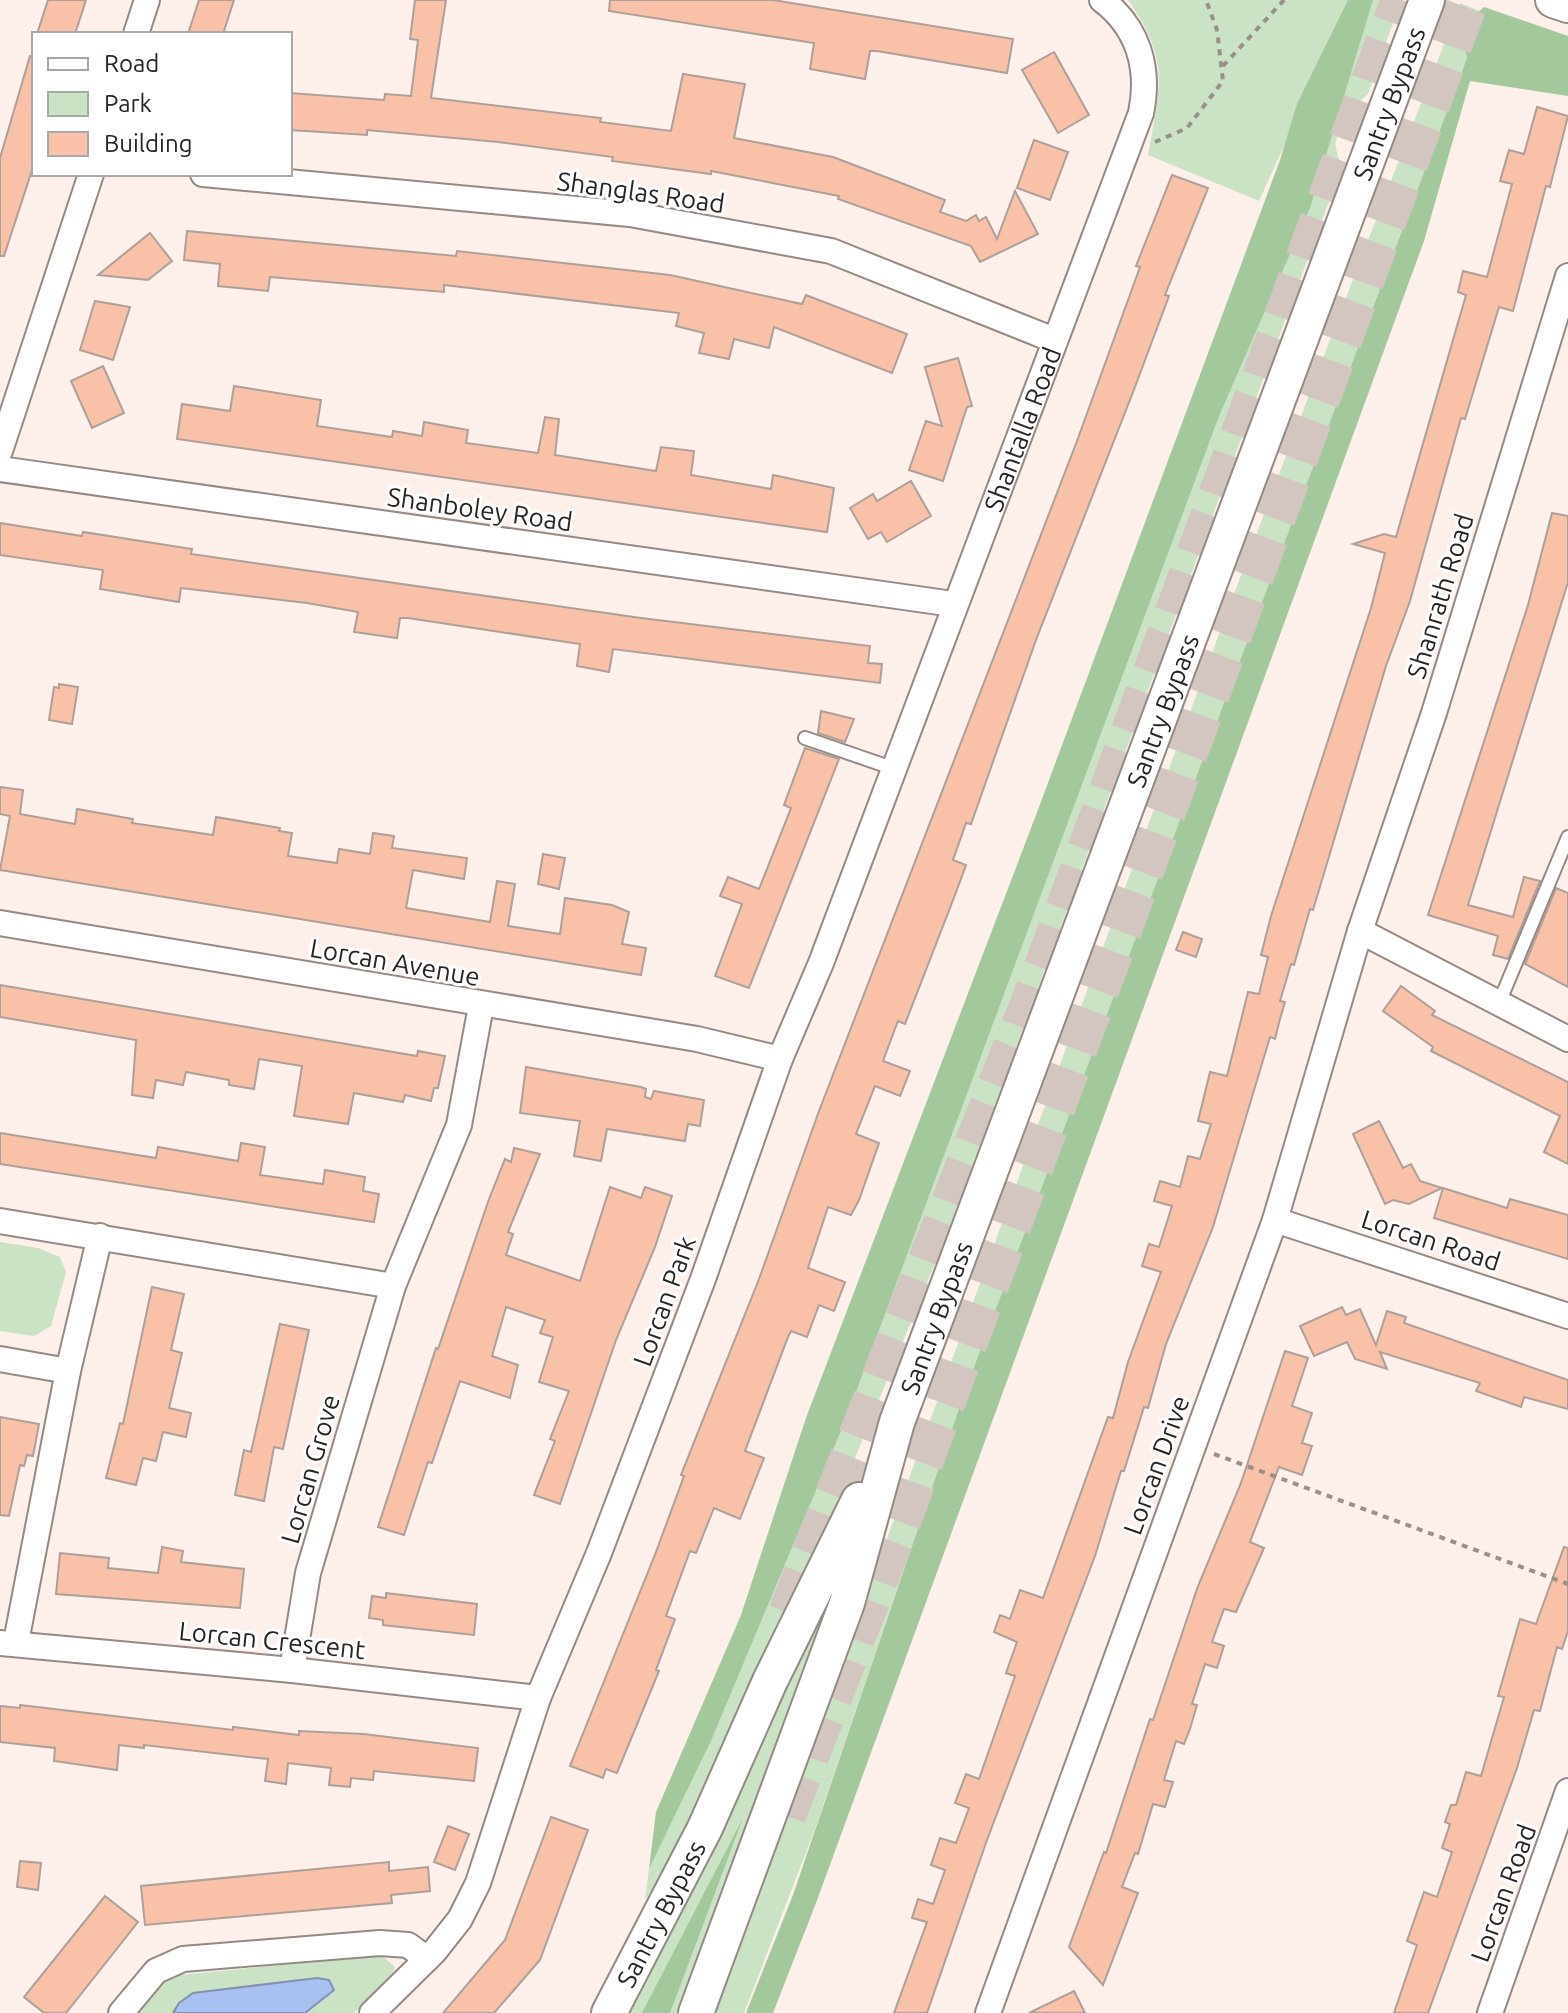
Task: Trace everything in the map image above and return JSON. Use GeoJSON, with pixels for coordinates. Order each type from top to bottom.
{"type":"FeatureCollection","features":[{"type":"Feature","properties":{"kind":"main road","name":"Santry Bypass"},"geometry":{"type":"LineString","coordinates":[[696,2013],[847,1603],[897,1422],[1427,0]]}},
{"type":"Feature","properties":{"kind":"main road"},"geometry":{"type":"LineString","coordinates":[[1553,0],[1568,5]]}},
{"type":"Feature","properties":{"kind":"main road","name":"Santry Bypass"},"geometry":{"type":"LineString","coordinates":[[609,2013],[705,1828],[770,1681],[897,1422]]}},
{"type":"Feature","properties":{"kind":"street"},"geometry":{"type":"LineString","coordinates":[[137,32],[147,0]]}},
{"type":"Feature","properties":{"kind":"street","name":"Shantalla Road"},"geometry":{"type":"LineString","coordinates":[[858,866],[953,604],[1141,113],[1145,69],[1125,21],[1102,0]]}},
{"type":"Feature","properties":{"kind":"street"},"geometry":{"type":"LineString","coordinates":[[0,451],[90,176]]}},
{"type":"Feature","properties":{"kind":"street","name":"Shanglas Road"},"geometry":{"type":"LineString","coordinates":[[224,176],[630,214],[831,251],[1054,340]]}},
{"type":"Feature","properties":{"kind":"street","name":"Shanrath Road"},"geometry":{"type":"LineString","coordinates":[[1360,931],[1434,713],[1568,276]]}},
{"type":"Feature","properties":{"kind":"street","name":"Shanboley Road"},"geometry":{"type":"LineString","coordinates":[[0,469],[953,604]]}},
{"type":"Feature","properties":{"kind":"street","name":"Lorcan Park"},"geometry":{"type":"LineString","coordinates":[[372,2013],[427,1959],[460,1919],[478,1883],[538,1698],[599,1553],[698,1293],[780,1059],[858,866]]}},
{"type":"Feature","properties":{"kind":"street","name":"Lorcan Avenue"},"geometry":{"type":"LineString","coordinates":[[0,923],[481,1006],[697,1039],[780,1059]]}},
{"type":"Feature","properties":{"kind":"street"},"geometry":{"type":"LineString","coordinates":[[1360,931],[1568,1039]]}},
{"type":"Feature","properties":{"kind":"street","name":"Lorcan Drive"},"geometry":{"type":"LineString","coordinates":[[988,2013],[1275,1220],[1360,931]]}},
{"type":"Feature","properties":{"kind":"street","name":"Lorcan Grove"},"geometry":{"type":"LineString","coordinates":[[292,1670],[308,1573],[393,1286],[459,1125],[481,1006]]}},
{"type":"Feature","properties":{"kind":"street","name":"Lorcan Road"},"geometry":{"type":"LineString","coordinates":[[1275,1220],[1568,1316]]}},
{"type":"Feature","properties":{"kind":"street"},"geometry":{"type":"LineString","coordinates":[[0,1221],[393,1286]]}},
{"type":"Feature","properties":{"kind":"street"},"geometry":{"type":"LineString","coordinates":[[8,1643],[100,1236]]}},
{"type":"Feature","properties":{"kind":"street"},"geometry":{"type":"LineString","coordinates":[[0,1359],[68,1371]]}},
{"type":"Feature","properties":{"kind":"street","name":"Lorcan Crescent"},"geometry":{"type":"LineString","coordinates":[[8,1643],[292,1670],[538,1698]]}},
{"type":"Feature","properties":{"kind":"street","name":"Lorcan Road"},"geometry":{"type":"LineString","coordinates":[[1490,2013],[1568,1791]]}},
{"type":"Feature","properties":{"kind":"street"},"geometry":{"type":"LineString","coordinates":[[121,2013],[156,1971],[183,1959],[380,1943],[408,1945],[427,1959]]}},
{"type":"Feature","properties":{"kind":"lane"},"geometry":{"type":"LineString","coordinates":[[805,738],[895,769]]}},
{"type":"Feature","properties":{"kind":"lane"},"geometry":{"type":"LineString","coordinates":[[1499,1003],[1568,837]]}},
{"type":"Feature","properties":{"kind":"path"},"geometry":{"type":"LineString","coordinates":[[1128,146],[1151,143],[1187,128],[1223,81],[1217,30],[1206,0]]}},
{"type":"Feature","properties":{"kind":"path"},"geometry":{"type":"LineString","coordinates":[[1223,66],[1284,0]]}},
{"type":"Feature","properties":{"kind":"path"},"geometry":{"type":"LineString","coordinates":[[1193,1446],[1568,1584]]}},
{"type":"Feature","properties":{"kind":"green space"},"geometry":{"type":"Polygon","coordinates":[[[1128,0],[1350,0],[1259,201],[1148,155],[1159,74],[1151,40],[1128,0]]]}},
{"type":"Feature","properties":{"kind":"green space"},"geometry":{"type":"Polygon","coordinates":[[[1348,0],[1373,0],[1310,208],[1219,416],[846,1419],[711,1741],[649,1869],[656,1812],[741,1615],[806,1418],[1036,815],[1280,160],[1297,104],[1348,0]]]}},
{"type":"Feature","properties":{"kind":"green space"},"geometry":{"type":"Polygon","coordinates":[[[1371,0],[1401,0],[1368,94],[1346,113],[1335,144],[1341,169],[945,1239],[832,1514],[669,1864],[645,1900],[649,1869],[711,1741],[846,1419],[1371,0]]]}},
{"type":"Feature","properties":{"kind":"green space"},"geometry":{"type":"Polygon","coordinates":[[[1460,3],[1480,11],[1461,28],[1467,58],[957,1415],[815,1829],[744,2013],[714,2013],[1174,755],[1460,3]]]}},
{"type":"Feature","properties":{"kind":"green space"},"geometry":{"type":"Polygon","coordinates":[[[1484,7],[1568,36],[1568,96],[1470,81],[1424,241],[816,1903],[773,2013],[746,2013],[793,1895],[964,1394],[1467,58],[1461,28],[1484,7]]]}},
{"type":"Feature","properties":{"kind":"green space"},"geometry":{"type":"Polygon","coordinates":[[[0,1242],[38,1248],[60,1257],[66,1272],[51,1326],[34,1336],[0,1331],[0,1242]]]}},
{"type":"Feature","properties":{"kind":"green space"},"geometry":{"type":"Polygon","coordinates":[[[828,1589],[840,1594],[686,2013],[622,2013],[828,1589]]]}},
{"type":"Feature","properties":{"kind":"green space"},"geometry":{"type":"Polygon","coordinates":[[[743,1818],[670,2013],[642,2013],[743,1818]]]}},
{"type":"Feature","properties":{"kind":"green space"},"geometry":{"type":"Polygon","coordinates":[[[381,1955],[395,1967],[388,1984],[354,2013],[136,2013],[171,1976],[381,1955]]]}},
{"type":"Feature","properties":{"kind":"water"},"geometry":{"type":"Polygon","coordinates":[[[317,1978],[329,1980],[334,1990],[305,2013],[173,2013],[179,2003],[193,1993],[317,1978]]]}},
{"type":"Feature","properties":{"kind":"building"},"geometry":{"type":"Polygon","coordinates":[[[48,0],[86,0],[76,32],[38,32],[48,0]]]}},
{"type":"Feature","properties":{"kind":"building"},"geometry":{"type":"Polygon","coordinates":[[[199,0],[234,0],[224,32],[189,32],[199,0]]]}},
{"type":"Feature","properties":{"kind":"building"},"geometry":{"type":"Polygon","coordinates":[[[415,0],[446,0],[431,98],[601,118],[600,122],[671,131],[683,74],[745,84],[734,138],[833,157],[896,181],[945,200],[940,212],[966,221],[976,215],[979,221],[986,217],[997,239],[1015,191],[1038,234],[980,262],[971,246],[838,199],[839,196],[711,171],[711,174],[612,161],[613,157],[498,142],[367,130],[367,135],[292,130],[292,93],[384,100],[385,94],[411,96],[418,40],[410,39],[415,0]]]}},
{"type":"Feature","properties":{"kind":"building"},"geometry":{"type":"Polygon","coordinates":[[[610,0],[773,0],[1013,39],[1007,73],[870,51],[865,79],[810,69],[814,43],[609,11],[610,0]]]}},
{"type":"Feature","properties":{"kind":"building"},"geometry":{"type":"Polygon","coordinates":[[[1054,52],[1089,115],[1058,133],[1022,70],[1054,52]]]}},
{"type":"Feature","properties":{"kind":"building"},"geometry":{"type":"Polygon","coordinates":[[[32,56],[32,170],[4,256],[0,256],[0,158],[32,56]]]}},
{"type":"Feature","properties":{"kind":"building"},"geometry":{"type":"Polygon","coordinates":[[[1537,107],[1568,116],[1550,187],[1546,186],[1513,311],[1499,307],[1465,419],[1461,418],[1410,601],[1386,666],[1313,910],[1310,909],[1294,965],[1291,964],[1280,1001],[1285,1002],[1275,1039],[1270,1037],[1213,1227],[1166,1344],[1148,1408],[1144,1407],[1095,1556],[987,1840],[927,2013],[894,2013],[927,1922],[912,1918],[918,1899],[933,1904],[945,1870],[931,1865],[940,1838],[956,1843],[969,1808],[955,1803],[966,1774],[979,1779],[1015,1676],[1006,1673],[1017,1642],[994,1632],[1000,1615],[1010,1619],[1020,1590],[1043,1598],[1108,1417],[1113,1418],[1128,1362],[1161,1272],[1142,1266],[1149,1244],[1159,1247],[1172,1206],[1154,1201],[1160,1181],[1180,1187],[1188,1156],[1200,1159],[1211,1124],[1198,1121],[1210,1072],[1227,1076],[1248,992],[1259,994],[1268,957],[1261,955],[1271,916],[1371,608],[1385,553],[1353,544],[1384,534],[1396,537],[1466,295],[1458,292],[1463,271],[1487,277],[1512,184],[1500,181],[1509,150],[1524,154],[1537,107]]]}},
{"type":"Feature","properties":{"kind":"building"},"geometry":{"type":"Polygon","coordinates":[[[1034,140],[1068,152],[1050,200],[1017,188],[1034,140]]]}},
{"type":"Feature","properties":{"kind":"building"},"geometry":{"type":"Polygon","coordinates":[[[1172,175],[1208,188],[1165,295],[1169,296],[1135,387],[1036,640],[971,824],[966,823],[953,860],[966,865],[955,895],[905,1024],[898,1021],[883,1061],[910,1071],[900,1096],[875,1086],[856,1134],[879,1143],[859,1200],[851,1215],[828,1207],[808,1268],[845,1282],[834,1311],[819,1305],[807,1337],[791,1331],[788,1337],[745,1451],[764,1458],[740,1519],[714,1508],[696,1553],[690,1551],[666,1616],[675,1619],[656,1670],[659,1671],[617,1773],[606,1769],[603,1778],[570,1766],[656,1552],[684,1476],[681,1475],[759,1279],[819,1111],[1077,441],[1140,267],[1136,266],[1172,175]]]}},
{"type":"Feature","properties":{"kind":"building"},"geometry":{"type":"Polygon","coordinates":[[[187,231],[456,256],[457,251],[670,275],[802,304],[806,295],[907,334],[892,373],[774,327],[769,348],[734,339],[729,359],[699,353],[704,333],[676,326],[679,313],[444,285],[444,292],[270,277],[268,291],[218,286],[220,264],[184,260],[187,231]]]}},
{"type":"Feature","properties":{"kind":"building"},"geometry":{"type":"Polygon","coordinates":[[[150,233],[172,261],[148,280],[98,275],[150,233]]]}},
{"type":"Feature","properties":{"kind":"building"},"geometry":{"type":"Polygon","coordinates":[[[95,301],[130,307],[113,360],[80,350],[95,301]]]}},
{"type":"Feature","properties":{"kind":"building"},"geometry":{"type":"Polygon","coordinates":[[[958,358],[972,406],[967,407],[943,481],[909,470],[926,421],[942,426],[925,367],[958,358]]]}},
{"type":"Feature","properties":{"kind":"building"},"geometry":{"type":"Polygon","coordinates":[[[103,366],[124,413],[92,428],[71,381],[103,366]]]}},
{"type":"Feature","properties":{"kind":"building"},"geometry":{"type":"Polygon","coordinates":[[[234,386],[321,400],[317,426],[392,437],[393,431],[422,436],[424,422],[468,430],[466,443],[538,453],[545,417],[559,419],[555,455],[656,471],[661,447],[694,451],[691,475],[771,489],[773,475],[834,488],[827,532],[177,439],[182,404],[230,411],[234,386]]]}},
{"type":"Feature","properties":{"kind":"building"},"geometry":{"type":"Polygon","coordinates":[[[911,481],[931,516],[887,542],[881,532],[868,539],[850,508],[873,494],[877,501],[911,481]]]}},
{"type":"Feature","properties":{"kind":"building"},"geometry":{"type":"Polygon","coordinates":[[[1552,513],[1568,516],[1568,582],[1468,905],[1513,917],[1524,877],[1540,881],[1508,959],[1493,955],[1498,936],[1428,915],[1528,605],[1552,513]]]}},
{"type":"Feature","properties":{"kind":"building"},"geometry":{"type":"Polygon","coordinates":[[[0,523],[82,536],[83,532],[192,549],[191,554],[641,618],[870,646],[868,663],[882,664],[880,683],[613,649],[609,672],[577,666],[580,644],[408,618],[400,618],[397,638],[354,632],[358,612],[307,603],[181,588],[179,602],[100,589],[103,570],[0,555],[0,523]]]}},
{"type":"Feature","properties":{"kind":"building"},"geometry":{"type":"Polygon","coordinates":[[[59,684],[78,687],[72,724],[49,720],[54,687],[59,688],[59,684]]]}},
{"type":"Feature","properties":{"kind":"building"},"geometry":{"type":"Polygon","coordinates":[[[821,711],[854,719],[845,742],[818,733],[821,711]]]}},
{"type":"Feature","properties":{"kind":"building"},"geometry":{"type":"Polygon","coordinates":[[[805,748],[839,759],[749,988],[715,976],[742,904],[720,896],[728,877],[759,889],[791,808],[784,805],[805,748]]]}},
{"type":"Feature","properties":{"kind":"building"},"geometry":{"type":"Polygon","coordinates":[[[0,787],[23,790],[20,814],[75,824],[77,809],[133,819],[132,823],[213,835],[216,817],[280,828],[279,831],[292,833],[288,856],[337,863],[339,849],[370,854],[373,833],[394,836],[392,848],[467,858],[464,879],[413,870],[406,908],[490,922],[497,881],[515,884],[508,926],[560,934],[565,898],[612,905],[629,912],[622,944],[646,948],[641,975],[0,870],[10,816],[0,814],[0,787]]]}},
{"type":"Feature","properties":{"kind":"building"},"geometry":{"type":"Polygon","coordinates":[[[543,854],[565,858],[559,889],[538,884],[543,854]]]}},
{"type":"Feature","properties":{"kind":"building"},"geometry":{"type":"Polygon","coordinates":[[[1556,888],[1568,893],[1568,987],[1525,964],[1556,888]]]}},
{"type":"Feature","properties":{"kind":"building"},"geometry":{"type":"Polygon","coordinates":[[[1183,932],[1202,939],[1196,957],[1176,950],[1183,932]]]}},
{"type":"Feature","properties":{"kind":"building"},"geometry":{"type":"Polygon","coordinates":[[[0,985],[417,1056],[418,1051],[445,1056],[438,1088],[434,1088],[431,1101],[405,1095],[403,1102],[354,1093],[348,1124],[294,1116],[302,1066],[259,1059],[254,1089],[229,1085],[229,1080],[186,1072],[183,1085],[156,1080],[153,1098],[132,1095],[136,1040],[0,1017],[0,985]]]}},
{"type":"Feature","properties":{"kind":"building"},"geometry":{"type":"Polygon","coordinates":[[[1401,986],[1435,1011],[1432,1015],[1568,1082],[1568,1164],[1544,1152],[1560,1116],[1431,1051],[1433,1047],[1383,1011],[1401,986]]]}},
{"type":"Feature","properties":{"kind":"building"},"geometry":{"type":"Polygon","coordinates":[[[526,1067],[641,1087],[646,1089],[645,1097],[651,1099],[654,1091],[704,1100],[700,1126],[688,1124],[685,1141],[607,1129],[601,1161],[574,1156],[580,1121],[520,1113],[526,1067]]]}},
{"type":"Feature","properties":{"kind":"building"},"geometry":{"type":"Polygon","coordinates":[[[1379,1121],[1403,1168],[1411,1164],[1420,1181],[1442,1188],[1409,1204],[1393,1200],[1385,1204],[1353,1134],[1379,1121]]]}},
{"type":"Feature","properties":{"kind":"building"},"geometry":{"type":"Polygon","coordinates":[[[0,1133],[156,1158],[158,1147],[238,1161],[241,1143],[265,1147],[260,1175],[323,1184],[325,1170],[365,1177],[363,1191],[379,1194],[374,1222],[0,1164],[0,1133]]]}},
{"type":"Feature","properties":{"kind":"building"},"geometry":{"type":"Polygon","coordinates":[[[514,1148],[540,1154],[508,1232],[513,1234],[506,1255],[580,1281],[610,1187],[641,1198],[645,1187],[672,1196],[655,1247],[616,1340],[560,1504],[534,1495],[555,1441],[550,1439],[569,1391],[539,1382],[553,1337],[540,1333],[545,1320],[506,1307],[492,1356],[518,1365],[510,1398],[460,1381],[404,1535],[378,1527],[436,1348],[489,1199],[505,1159],[511,1162],[514,1148]]]}},
{"type":"Feature","properties":{"kind":"building"},"geometry":{"type":"Polygon","coordinates":[[[1443,1188],[1507,1208],[1510,1199],[1568,1215],[1568,1259],[1434,1218],[1443,1188]]]}},
{"type":"Feature","properties":{"kind":"building"},"geometry":{"type":"Polygon","coordinates":[[[152,1287],[184,1294],[171,1350],[182,1353],[169,1408],[191,1413],[186,1437],[163,1432],[156,1461],[143,1458],[136,1485],[106,1478],[120,1423],[123,1424],[152,1287]]]}},
{"type":"Feature","properties":{"kind":"building"},"geometry":{"type":"Polygon","coordinates":[[[1342,1307],[1346,1315],[1360,1309],[1376,1345],[1387,1311],[1406,1317],[1404,1323],[1568,1380],[1568,1409],[1524,1397],[1521,1407],[1476,1391],[1480,1383],[1380,1352],[1387,1369],[1355,1359],[1347,1342],[1314,1356],[1300,1326],[1342,1307]]]}},
{"type":"Feature","properties":{"kind":"building"},"geometry":{"type":"Polygon","coordinates":[[[280,1324],[309,1330],[283,1449],[274,1447],[264,1501],[235,1495],[244,1450],[251,1452],[280,1324]]]}},
{"type":"Feature","properties":{"kind":"building"},"geometry":{"type":"Polygon","coordinates":[[[1285,1351],[1308,1358],[1292,1406],[1312,1413],[1302,1443],[1312,1446],[1302,1475],[1279,1467],[1250,1542],[1264,1548],[1236,1612],[1224,1609],[1212,1642],[1224,1646],[1217,1668],[1205,1664],[1192,1704],[1197,1705],[1190,1729],[1184,1744],[1176,1741],[1164,1780],[1173,1782],[1165,1807],[1153,1804],[1138,1854],[1135,1853],[1122,1887],[1138,1893],[1103,1985],[1069,1947],[1106,1853],[1198,1586],[1241,1483],[1285,1351]]]}},
{"type":"Feature","properties":{"kind":"building"},"geometry":{"type":"Polygon","coordinates":[[[0,1417],[39,1424],[33,1456],[27,1455],[24,1466],[20,1465],[9,1516],[0,1515],[0,1417]]]}},
{"type":"Feature","properties":{"kind":"building"},"geometry":{"type":"Polygon","coordinates":[[[162,1547],[183,1551],[181,1562],[244,1569],[240,1608],[56,1594],[60,1553],[109,1558],[108,1568],[158,1573],[162,1547]]]}},
{"type":"Feature","properties":{"kind":"building"},"geometry":{"type":"Polygon","coordinates":[[[1564,1547],[1568,1548],[1568,1631],[1562,1649],[1557,1647],[1540,1711],[1534,1710],[1517,1768],[1428,2013],[1394,2013],[1417,1945],[1407,1941],[1424,1892],[1437,1897],[1452,1852],[1442,1848],[1450,1824],[1445,1822],[1451,1805],[1456,1805],[1466,1772],[1481,1776],[1504,1697],[1498,1696],[1520,1619],[1536,1624],[1564,1547]]]}},
{"type":"Feature","properties":{"kind":"building"},"geometry":{"type":"Polygon","coordinates":[[[386,1593],[477,1604],[474,1635],[383,1625],[383,1620],[369,1618],[372,1596],[386,1598],[386,1593]]]}},
{"type":"Feature","properties":{"kind":"building"},"geometry":{"type":"Polygon","coordinates":[[[20,1705],[233,1730],[233,1727],[299,1735],[299,1731],[364,1734],[478,1748],[474,1781],[374,1771],[373,1780],[351,1778],[350,1787],[329,1785],[331,1768],[288,1763],[286,1784],[265,1781],[268,1759],[144,1745],[144,1748],[119,1745],[117,1770],[54,1761],[55,1748],[0,1742],[0,1706],[20,1708],[20,1705]]]}},
{"type":"Feature","properties":{"kind":"building"},"geometry":{"type":"Polygon","coordinates":[[[551,1817],[588,1830],[540,1960],[494,2013],[443,2013],[505,1940],[551,1817]]]}},
{"type":"Feature","properties":{"kind":"building"},"geometry":{"type":"Polygon","coordinates":[[[448,1826],[469,1834],[455,1870],[434,1862],[448,1826]]]}},
{"type":"Feature","properties":{"kind":"building"},"geometry":{"type":"Polygon","coordinates":[[[20,1861],[41,1863],[38,1890],[17,1887],[20,1861]]]}},
{"type":"Feature","properties":{"kind":"building"},"geometry":{"type":"Polygon","coordinates":[[[389,1862],[389,1871],[428,1867],[430,1891],[391,1895],[392,1903],[145,1925],[141,1886],[389,1862]]]}},
{"type":"Feature","properties":{"kind":"building"},"geometry":{"type":"Polygon","coordinates":[[[105,1896],[138,1922],[66,2013],[44,2013],[24,1997],[105,1896]]]}},
{"type":"Feature","properties":{"kind":"building"},"geometry":{"type":"Polygon","coordinates":[[[1074,1991],[1085,2013],[1029,2013],[1074,1991]]]}},
{"type":"Feature","properties":{"kind":"tunnel"},"geometry":{"type":"LineString","coordinates":[[789,1613],[1035,994],[1402,0]]}},
{"type":"Feature","properties":{"kind":"tunnel"},"geometry":{"type":"LineString","coordinates":[[785,1815],[903,1513],[1468,0]]}}]}
